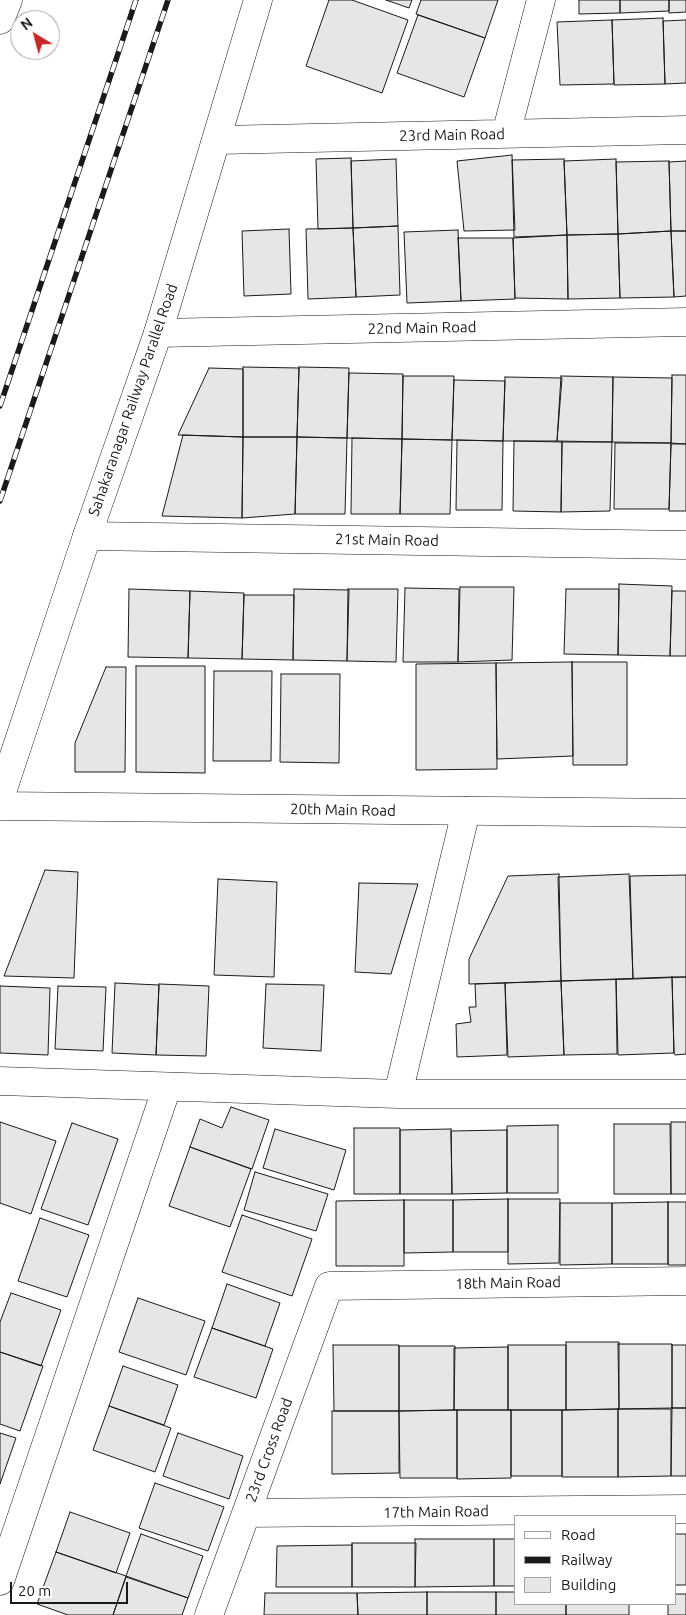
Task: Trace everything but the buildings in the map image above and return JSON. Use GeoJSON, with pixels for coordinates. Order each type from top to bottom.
{"type":"FeatureCollection","features":[{"type":"Feature","properties":{"kind":"street"},"geometry":{"type":"LineString","coordinates":[[0,20],[8,0]]}},
{"type":"Feature","properties":{"kind":"street","name":"Sahakaranagar Railway Parallel Road"},"geometry":{"type":"LineString","coordinates":[[0,798],[87,536],[158,333],[218,140],[258,0]]}},
{"type":"Feature","properties":{"kind":"street"},"geometry":{"type":"LineString","coordinates":[[506,134],[541,0]]}},
{"type":"Feature","properties":{"kind":"street","name":"23rd Main Road"},"geometry":{"type":"LineString","coordinates":[[218,140],[686,130]]}},
{"type":"Feature","properties":{"kind":"street","name":"22nd Main Road"},"geometry":{"type":"LineString","coordinates":[[158,333],[686,322]]}},
{"type":"Feature","properties":{"kind":"street","name":"21st Main Road"},"geometry":{"type":"LineString","coordinates":[[87,536],[686,545]]}},
{"type":"Feature","properties":{"kind":"street","name":"20th Main Road"},"geometry":{"type":"LineString","coordinates":[[0,806],[686,813]]}},
{"type":"Feature","properties":{"kind":"street"},"geometry":{"type":"LineString","coordinates":[[398,1094],[466,811]]}},
{"type":"Feature","properties":{"kind":"street"},"geometry":{"type":"LineString","coordinates":[[0,1081],[398,1094],[686,1094]]}},
{"type":"Feature","properties":{"kind":"street"},"geometry":{"type":"LineString","coordinates":[[0,1581],[167,1087]]}},
{"type":"Feature","properties":{"kind":"street","name":"18th Main Road"},"geometry":{"type":"LineString","coordinates":[[329,1286],[686,1281]]}},
{"type":"Feature","properties":{"kind":"street","name":"23rd Cross Road"},"geometry":{"type":"LineString","coordinates":[[210,1615],[329,1286]]}},
{"type":"Feature","properties":{"kind":"street","name":"17th Main Road"},"geometry":{"type":"LineString","coordinates":[[246,1513],[686,1509]]}},
{"type":"Feature","properties":{"kind":"railway"},"geometry":{"type":"LineString","coordinates":[[0,406],[136,0]]}},
{"type":"Feature","properties":{"kind":"railway"},"geometry":{"type":"LineString","coordinates":[[0,501],[168,0]]}}]}
